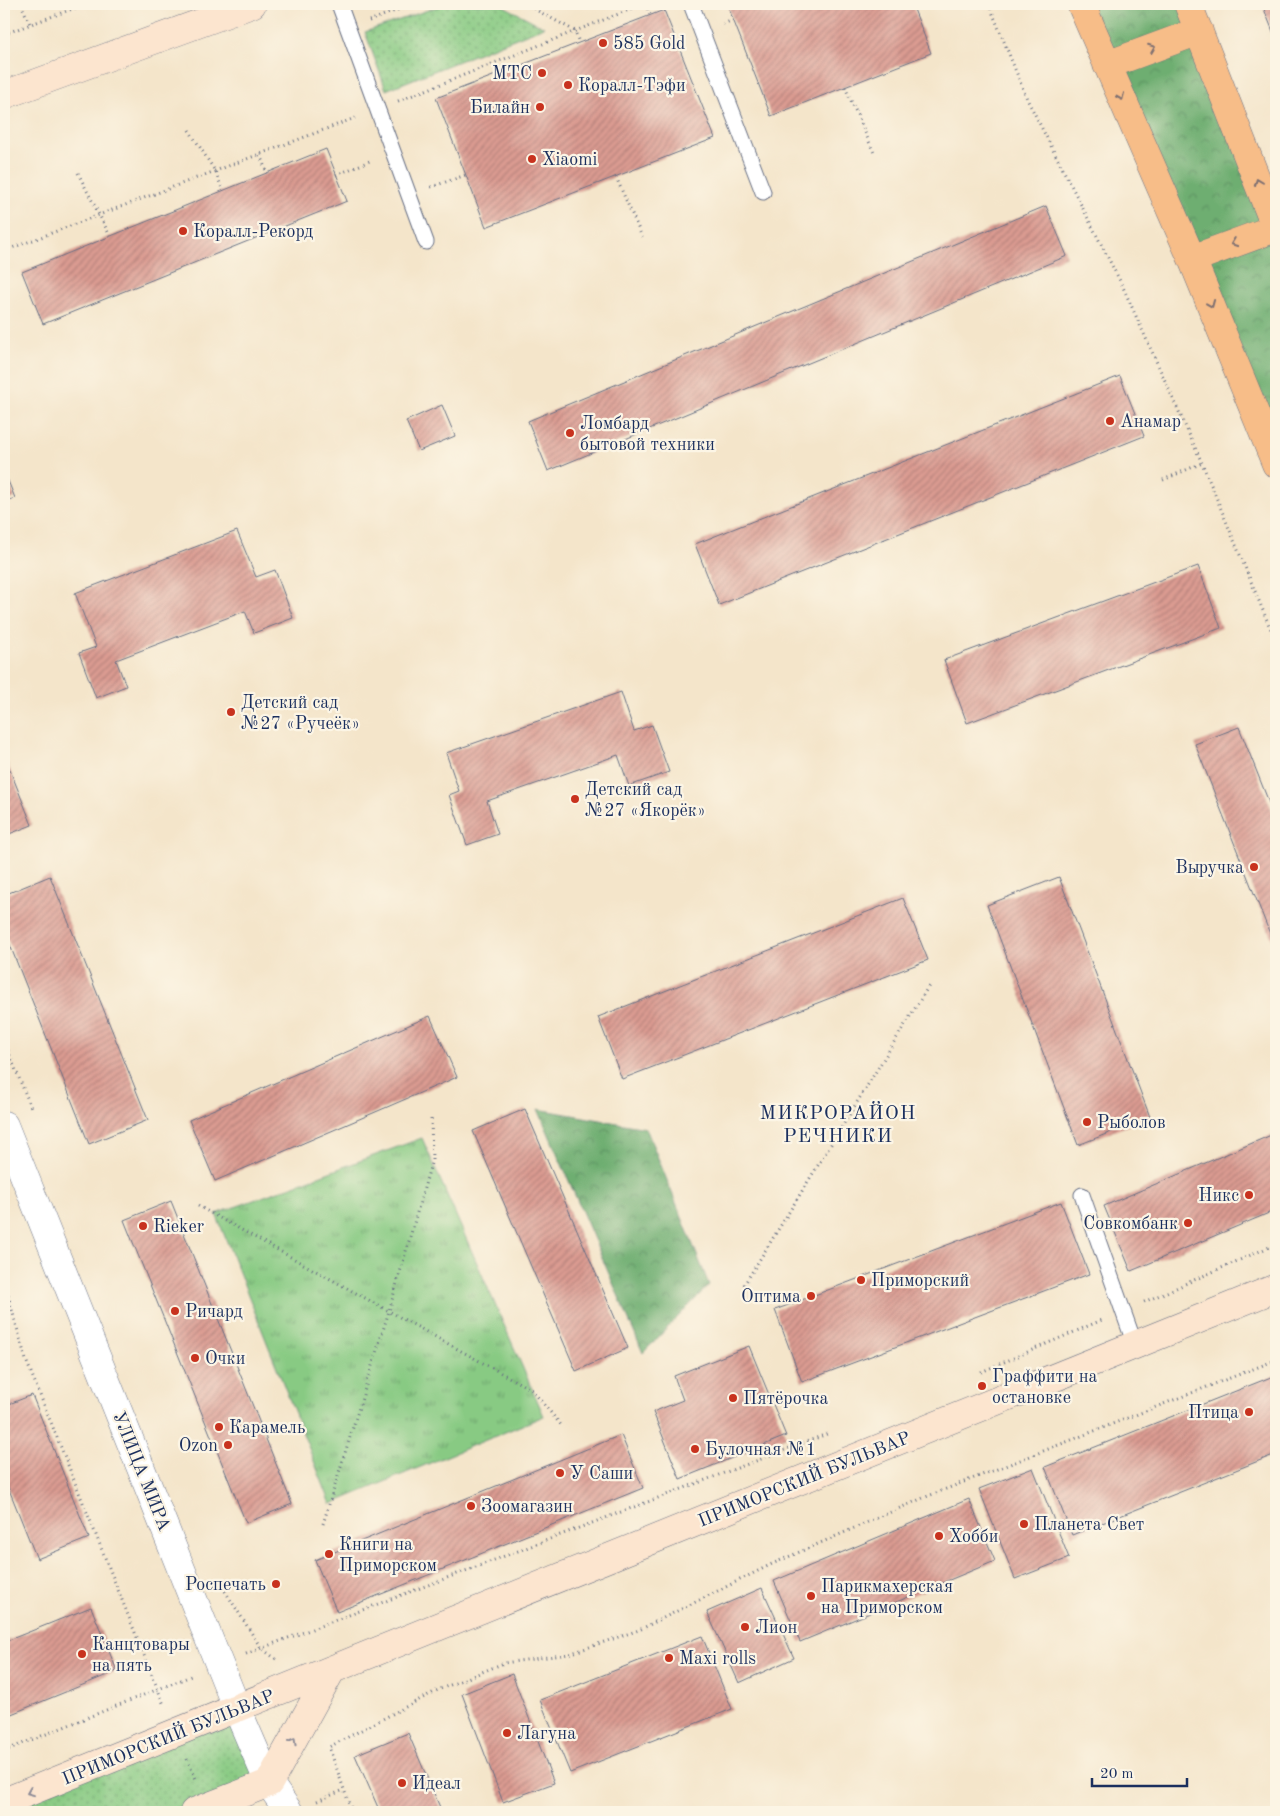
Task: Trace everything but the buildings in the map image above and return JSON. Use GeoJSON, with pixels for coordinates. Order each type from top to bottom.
{"type":"FeatureCollection","features":[{"type":"Feature","properties":{"kind":"main road"},"geometry":{"type":"LineString","coordinates":[[1081,4],[1192,259],[1276,464]]}},
{"type":"Feature","properties":{"kind":"main road"},"geometry":{"type":"LineString","coordinates":[[1188,4],[1276,228],[1192,259]]}},
{"type":"Feature","properties":{"kind":"main road"},"geometry":{"type":"LineString","coordinates":[[1107,65],[1199,30]]}},
{"type":"Feature","properties":{"kind":"street"},"geometry":{"type":"LineString","coordinates":[[4,95],[252,4]]}},
{"type":"Feature","properties":{"kind":"street","name":"УЛИЦА МИРА"},"geometry":{"type":"LineString","coordinates":[[4,1125],[237,1708],[269,1783],[289,1812]]}},
{"type":"Feature","properties":{"kind":"street","name":"ПРИМОРСКИЙ БУЛЬВАР"},"geometry":{"type":"LineString","coordinates":[[4,1802],[1276,1288]]}},
{"type":"Feature","properties":{"kind":"street"},"geometry":{"type":"LineString","coordinates":[[194,1812],[269,1783],[331,1671]]}},
{"type":"Feature","properties":{"kind":"lane"},"geometry":{"type":"LineString","coordinates":[[339,4],[426,242]]}},
{"type":"Feature","properties":{"kind":"lane"},"geometry":{"type":"LineString","coordinates":[[691,4],[763,192]]}},
{"type":"Feature","properties":{"kind":"lane"},"geometry":{"type":"LineString","coordinates":[[1082,1195],[1135,1345]]}},
{"type":"Feature","properties":{"kind":"path"},"geometry":{"type":"LineString","coordinates":[[21,4],[30,24]]}},
{"type":"Feature","properties":{"kind":"path"},"geometry":{"type":"LineString","coordinates":[[4,34],[86,4]]}},
{"type":"Feature","properties":{"kind":"path"},"geometry":{"type":"LineString","coordinates":[[348,29],[413,4]]}},
{"type":"Feature","properties":{"kind":"path"},"geometry":{"type":"LineString","coordinates":[[525,4],[575,32],[579,43]]}},
{"type":"Feature","properties":{"kind":"path"},"geometry":{"type":"LineString","coordinates":[[4,252],[260,155],[645,4],[650,15]]}},
{"type":"Feature","properties":{"kind":"path"},"geometry":{"type":"LineString","coordinates":[[989,4],[1027,99],[1122,285],[1202,463],[1276,642]]}},
{"type":"Feature","properties":{"kind":"path"},"geometry":{"type":"LineString","coordinates":[[845,87],[874,153]]}},
{"type":"Feature","properties":{"kind":"path"},"geometry":{"type":"LineString","coordinates":[[189,130],[215,171],[224,191]]}},
{"type":"Feature","properties":{"kind":"path"},"geometry":{"type":"LineString","coordinates":[[336,175],[393,151]]}},
{"type":"Feature","properties":{"kind":"path"},"geometry":{"type":"LineString","coordinates":[[260,155],[267,173]]}},
{"type":"Feature","properties":{"kind":"path"},"geometry":{"type":"LineString","coordinates":[[78,172],[110,236]]}},
{"type":"Feature","properties":{"kind":"path"},"geometry":{"type":"LineString","coordinates":[[409,195],[466,175]]}},
{"type":"Feature","properties":{"kind":"path"},"geometry":{"type":"LineString","coordinates":[[616,177],[642,237]]}},
{"type":"Feature","properties":{"kind":"path"},"geometry":{"type":"LineString","coordinates":[[1163,480],[1202,463]]}},
{"type":"Feature","properties":{"kind":"path"},"geometry":{"type":"LineString","coordinates":[[744,1285],[930,984]]}},
{"type":"Feature","properties":{"kind":"path"},"geometry":{"type":"LineString","coordinates":[[323,1524],[390,1311],[432,1160],[430,1116]]}},
{"type":"Feature","properties":{"kind":"path"},"geometry":{"type":"LineString","coordinates":[[198,1206],[532,1390],[561,1426]]}},
{"type":"Feature","properties":{"kind":"path"},"geometry":{"type":"LineString","coordinates":[[976,1374],[1276,1244]]}},
{"type":"Feature","properties":{"kind":"path"},"geometry":{"type":"LineString","coordinates":[[4,1280],[26,1360],[156,1689]]}},
{"type":"Feature","properties":{"kind":"path"},"geometry":{"type":"LineString","coordinates":[[352,1812],[329,1747],[438,1690],[504,1664],[569,1654],[639,1630],[772,1564],[923,1498],[1276,1360]]}},
{"type":"Feature","properties":{"kind":"path"},"geometry":{"type":"LineString","coordinates":[[4,1751],[156,1689],[829,1434]]}},
{"type":"Feature","properties":{"kind":"green space"},"geometry":{"type":"Polygon","coordinates":[[[445,4],[500,4],[544,27],[386,90],[365,32],[445,4]]]}},
{"type":"Feature","properties":{"kind":"green space"},"geometry":{"type":"Polygon","coordinates":[[[1090,4],[1181,4],[1189,26],[1111,57],[1090,4]]]}},
{"type":"Feature","properties":{"kind":"green space"},"geometry":{"type":"Polygon","coordinates":[[[1194,40],[1267,223],[1195,248],[1117,67],[1194,40]]]}},
{"type":"Feature","properties":{"kind":"green space"},"geometry":{"type":"Polygon","coordinates":[[[1272,236],[1276,246],[1276,446],[1200,261],[1272,236]]]}},
{"type":"Feature","properties":{"kind":"green space"},"geometry":{"type":"Polygon","coordinates":[[[538,1109],[646,1128],[709,1285],[643,1353],[538,1109]]]}},
{"type":"Feature","properties":{"kind":"green space"},"geometry":{"type":"Polygon","coordinates":[[[422,1138],[544,1416],[331,1504],[216,1214],[422,1138]]]}},
{"type":"Feature","properties":{"kind":"green space"},"geometry":{"type":"Polygon","coordinates":[[[237,1709],[269,1783],[194,1812],[4,1812],[237,1709]]]}},
{"type":"Feature","properties":{"kind":"place","name":"585 Gold"},"geometry":{"type":"Point","coordinates":[603,43]}},
{"type":"Feature","properties":{"kind":"place","name":"МТС"},"geometry":{"type":"Point","coordinates":[542,73]}},
{"type":"Feature","properties":{"kind":"place","name":"Коралл-Тэфи"},"geometry":{"type":"Point","coordinates":[568,85]}},
{"type":"Feature","properties":{"kind":"place","name":"Билайн"},"geometry":{"type":"Point","coordinates":[540,107]}},
{"type":"Feature","properties":{"kind":"place","name":"Xiaomi"},"geometry":{"type":"Point","coordinates":[532,159]}},
{"type":"Feature","properties":{"kind":"place","name":"Коралл-Рекорд"},"geometry":{"type":"Point","coordinates":[183,231]}},
{"type":"Feature","properties":{"kind":"place","name":"Анамар"},"geometry":{"type":"Point","coordinates":[1110,421]}},
{"type":"Feature","properties":{"kind":"place","name":"Ломбард бытовой техники"},"geometry":{"type":"Point","coordinates":[570,433]}},
{"type":"Feature","properties":{"kind":"place","name":"Детский сад №27 «Ручеёк»"},"geometry":{"type":"Point","coordinates":[231,712]}},
{"type":"Feature","properties":{"kind":"place","name":"Детский сад №27 «Якорёк»"},"geometry":{"type":"Point","coordinates":[575,799]}},
{"type":"Feature","properties":{"kind":"place","name":"Выручка"},"geometry":{"type":"Point","coordinates":[1254,867]}},
{"type":"Feature","properties":{"kind":"place","name":"Рыболов"},"geometry":{"type":"Point","coordinates":[1087,1122]}},
{"type":"Feature","properties":{"kind":"place","name":"Никс"},"geometry":{"type":"Point","coordinates":[1249,1195]}},
{"type":"Feature","properties":{"kind":"place","name":"Совкомбанк"},"geometry":{"type":"Point","coordinates":[1188,1223]}},
{"type":"Feature","properties":{"kind":"place","name":"Rieker"},"geometry":{"type":"Point","coordinates":[143,1226]}},
{"type":"Feature","properties":{"kind":"place","name":"Приморский"},"geometry":{"type":"Point","coordinates":[861,1280]}},
{"type":"Feature","properties":{"kind":"place","name":"Оптима"},"geometry":{"type":"Point","coordinates":[811,1296]}},
{"type":"Feature","properties":{"kind":"place","name":"Ричард"},"geometry":{"type":"Point","coordinates":[175,1311]}},
{"type":"Feature","properties":{"kind":"place","name":"Очки"},"geometry":{"type":"Point","coordinates":[195,1358]}},
{"type":"Feature","properties":{"kind":"place","name":"Граффити на остановке"},"geometry":{"type":"Point","coordinates":[982,1386]}},
{"type":"Feature","properties":{"kind":"place","name":"Пятёрочка"},"geometry":{"type":"Point","coordinates":[733,1398]}},
{"type":"Feature","properties":{"kind":"place","name":"Птица"},"geometry":{"type":"Point","coordinates":[1249,1412]}},
{"type":"Feature","properties":{"kind":"place","name":"Карамель"},"geometry":{"type":"Point","coordinates":[219,1427]}},
{"type":"Feature","properties":{"kind":"place","name":"Ozon"},"geometry":{"type":"Point","coordinates":[228,1445]}},
{"type":"Feature","properties":{"kind":"place","name":"Булочная №1"},"geometry":{"type":"Point","coordinates":[695,1449]}},
{"type":"Feature","properties":{"kind":"place","name":"У Саши"},"geometry":{"type":"Point","coordinates":[560,1473]}},
{"type":"Feature","properties":{"kind":"place","name":"Зоомагазин"},"geometry":{"type":"Point","coordinates":[471,1506]}},
{"type":"Feature","properties":{"kind":"place","name":"Планета Свет"},"geometry":{"type":"Point","coordinates":[1024,1524]}},
{"type":"Feature","properties":{"kind":"place","name":"Хобби"},"geometry":{"type":"Point","coordinates":[939,1536]}},
{"type":"Feature","properties":{"kind":"place","name":"Книги на Приморском"},"geometry":{"type":"Point","coordinates":[329,1554]}},
{"type":"Feature","properties":{"kind":"place","name":"Роспечать"},"geometry":{"type":"Point","coordinates":[276,1584]}},
{"type":"Feature","properties":{"kind":"place","name":"Парикмахерская на Приморском"},"geometry":{"type":"Point","coordinates":[811,1596]}},
{"type":"Feature","properties":{"kind":"place","name":"Лион"},"geometry":{"type":"Point","coordinates":[745,1627]}},
{"type":"Feature","properties":{"kind":"place","name":"Канцтовары на пять"},"geometry":{"type":"Point","coordinates":[82,1654]}},
{"type":"Feature","properties":{"kind":"place","name":"Maxi rolls"},"geometry":{"type":"Point","coordinates":[669,1658]}},
{"type":"Feature","properties":{"kind":"place","name":"Лагуна"},"geometry":{"type":"Point","coordinates":[507,1733]}},
{"type":"Feature","properties":{"kind":"place","name":"Идеал"},"geometry":{"type":"Point","coordinates":[402,1783]}},
{"type":"Feature","properties":{"kind":"district","name":"МИКРОРАЙОН РЕЧНИКИ"},"geometry":{"type":"Point","coordinates":[838,1124]}}]}
